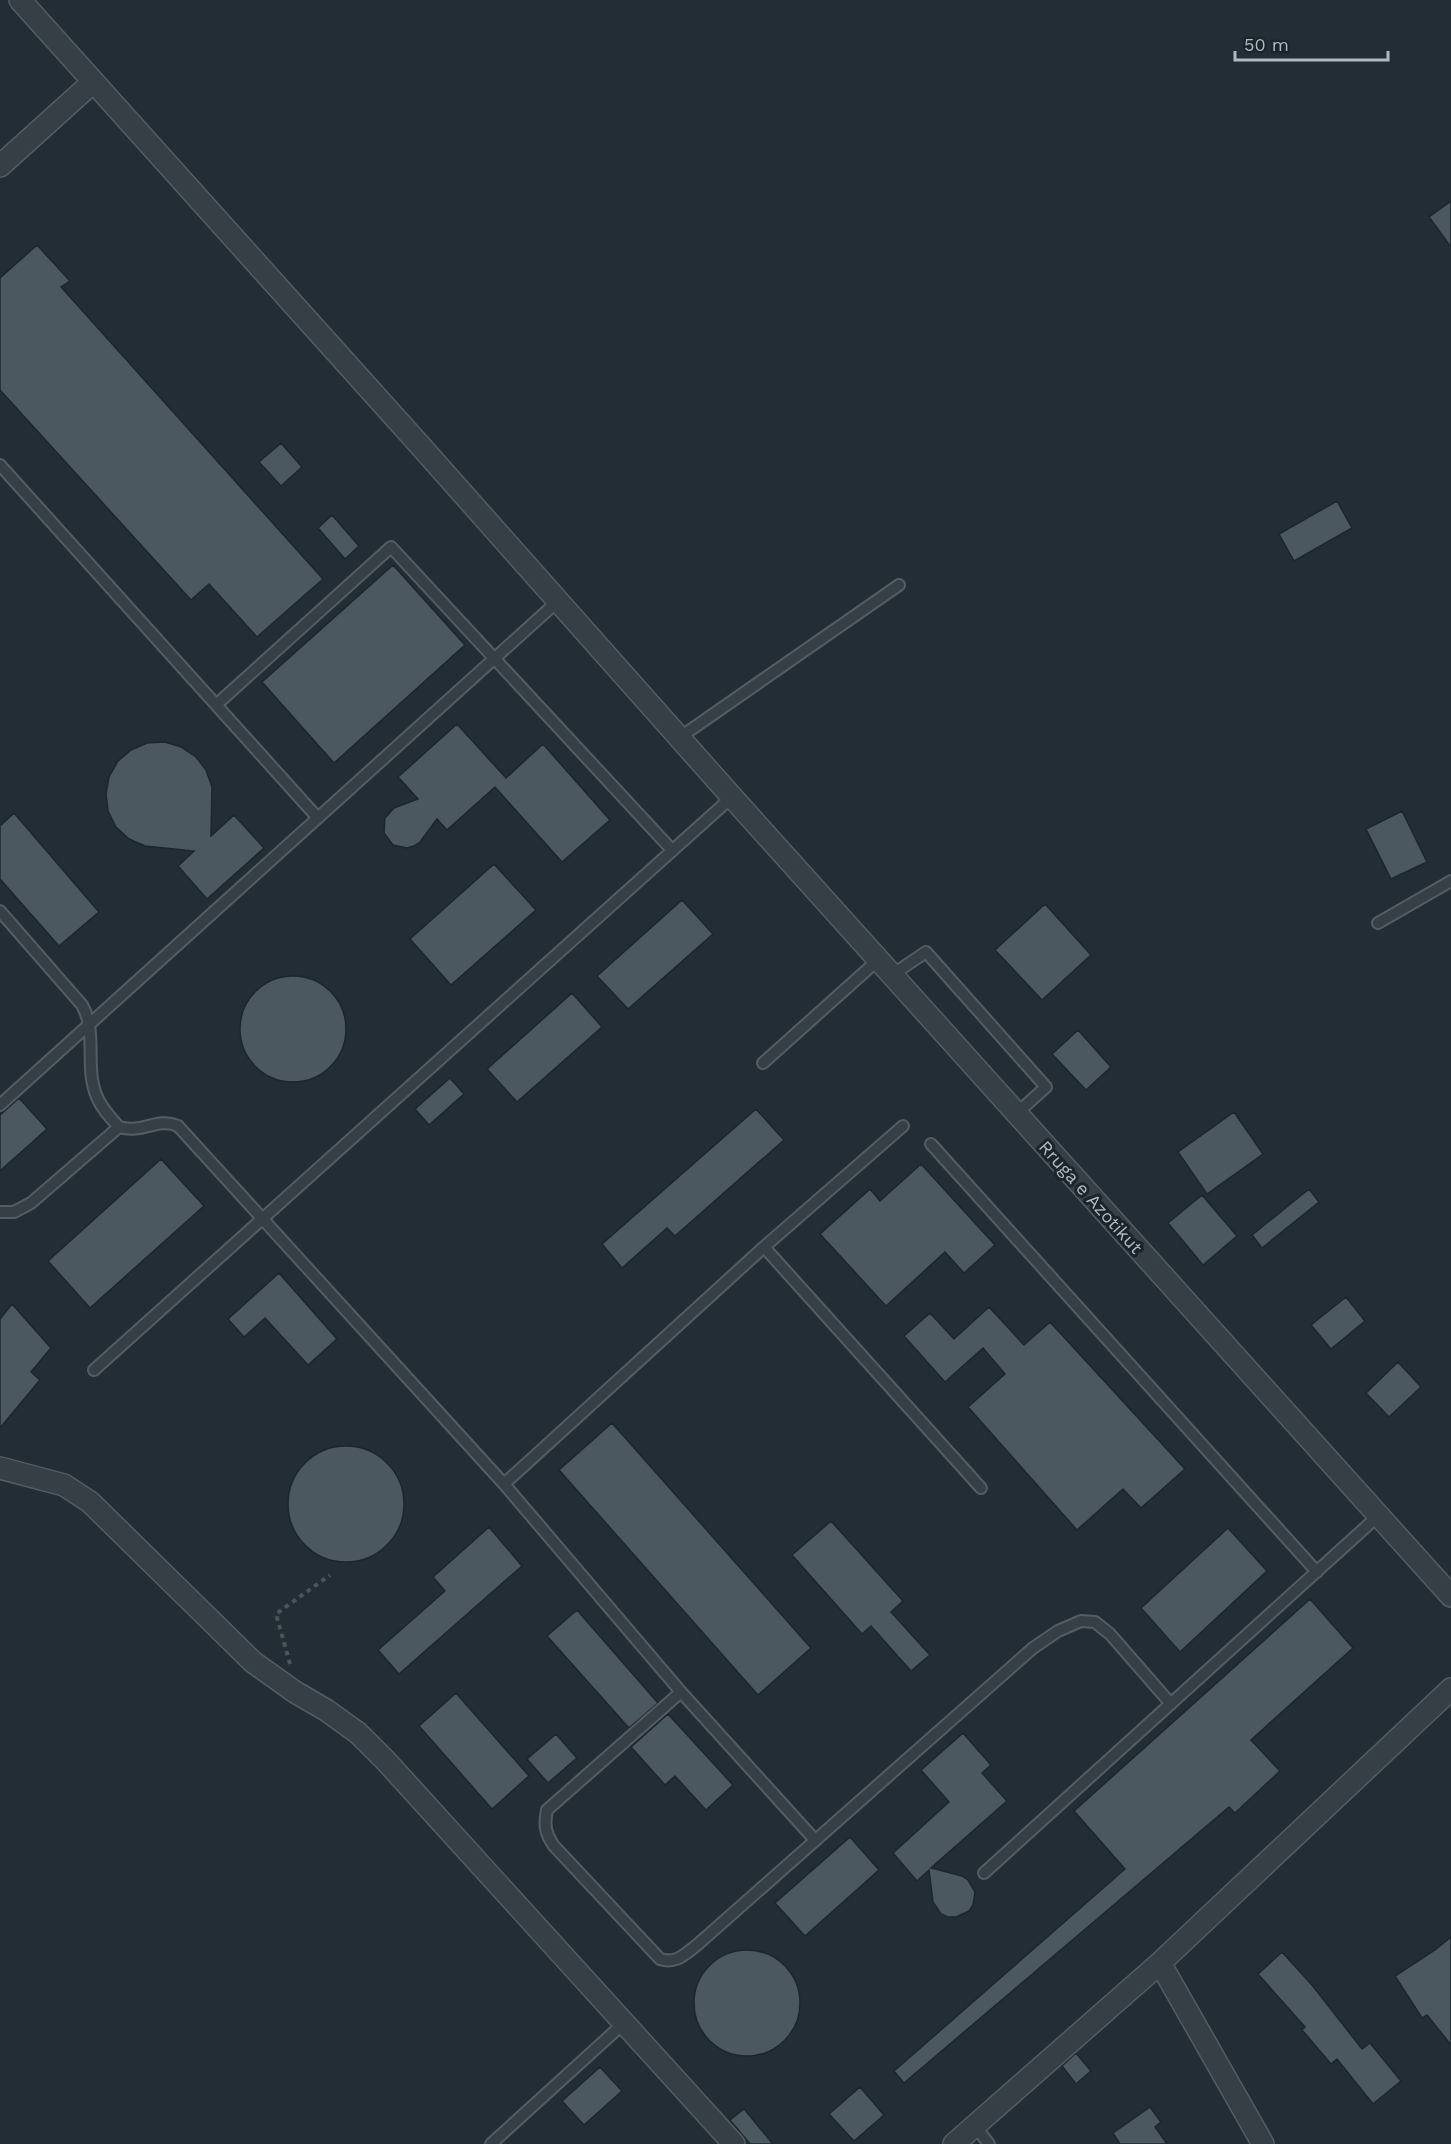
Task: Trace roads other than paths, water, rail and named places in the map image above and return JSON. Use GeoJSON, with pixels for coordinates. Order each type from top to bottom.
{"type":"FeatureCollection","features":[{"type":"Feature","properties":{"kind":"street","name":"Rruga e Azotikut"},"geometry":{"type":"LineString","coordinates":[[20,0],[679,738],[1451,1596]]}},
{"type":"Feature","properties":{"kind":"street"},"geometry":{"type":"LineString","coordinates":[[0,166],[93,82]]}},
{"type":"Feature","properties":{"kind":"street"},"geometry":{"type":"LineString","coordinates":[[0,1468],[64,1485],[90,1502],[254,1662],[358,1733],[734,2144]]}},
{"type":"Feature","properties":{"kind":"street"},"geometry":{"type":"LineString","coordinates":[[954,2144],[1161,1963],[1451,1689]]}},
{"type":"Feature","properties":{"kind":"street"},"geometry":{"type":"LineString","coordinates":[[1161,1963],[1263,2144]]}},
{"type":"Feature","properties":{"kind":"lane"},"geometry":{"type":"LineString","coordinates":[[0,465],[317,817]]}},
{"type":"Feature","properties":{"kind":"lane"},"geometry":{"type":"LineString","coordinates":[[216,705],[391,547],[672,850]]}},
{"type":"Feature","properties":{"kind":"lane"},"geometry":{"type":"LineString","coordinates":[[679,738],[899,585]]}},
{"type":"Feature","properties":{"kind":"lane"},"geometry":{"type":"LineString","coordinates":[[0,1105],[558,601]]}},
{"type":"Feature","properties":{"kind":"lane"},"geometry":{"type":"LineString","coordinates":[[94,1370],[732,797]]}},
{"type":"Feature","properties":{"kind":"lane"},"geometry":{"type":"LineString","coordinates":[[1378,923],[1451,881]]}},
{"type":"Feature","properties":{"kind":"lane"},"geometry":{"type":"LineString","coordinates":[[0,911],[77,997],[86,1011],[89,1024],[92,1079],[96,1095],[105,1112],[119,1127],[131,1131],[159,1124],[170,1123],[177,1126],[504,1484],[681,1692],[815,1840]]}},
{"type":"Feature","properties":{"kind":"lane"},"geometry":{"type":"LineString","coordinates":[[763,1063],[885,967],[926,952],[1046,1087],[1016,1113]]}},
{"type":"Feature","properties":{"kind":"lane"},"geometry":{"type":"LineString","coordinates":[[504,1484],[764,1247],[903,1126]]}},
{"type":"Feature","properties":{"kind":"lane"},"geometry":{"type":"LineString","coordinates":[[0,1212],[14,1212],[31,1203],[119,1127]]}},
{"type":"Feature","properties":{"kind":"lane"},"geometry":{"type":"LineString","coordinates":[[931,1144],[1317,1572]]}},
{"type":"Feature","properties":{"kind":"lane"},"geometry":{"type":"LineString","coordinates":[[764,1247],[981,1488]]}},
{"type":"Feature","properties":{"kind":"lane"},"geometry":{"type":"LineString","coordinates":[[984,1873],[1378,1516]]}},
{"type":"Feature","properties":{"kind":"lane"},"geometry":{"type":"LineString","coordinates":[[681,1692],[548,1810],[545,1822],[546,1834],[554,1846],[660,1959],[669,1962],[680,1959],[697,1945],[1033,1648],[1059,1631],[1081,1621],[1095,1622],[1110,1634],[1171,1704]]}},
{"type":"Feature","properties":{"kind":"lane"},"geometry":{"type":"LineString","coordinates":[[491,2144],[624,2023]]}},
{"type":"Feature","properties":{"kind":"lane"},"geometry":{"type":"LineString","coordinates":[[975,2126],[989,2144]]}}]}
